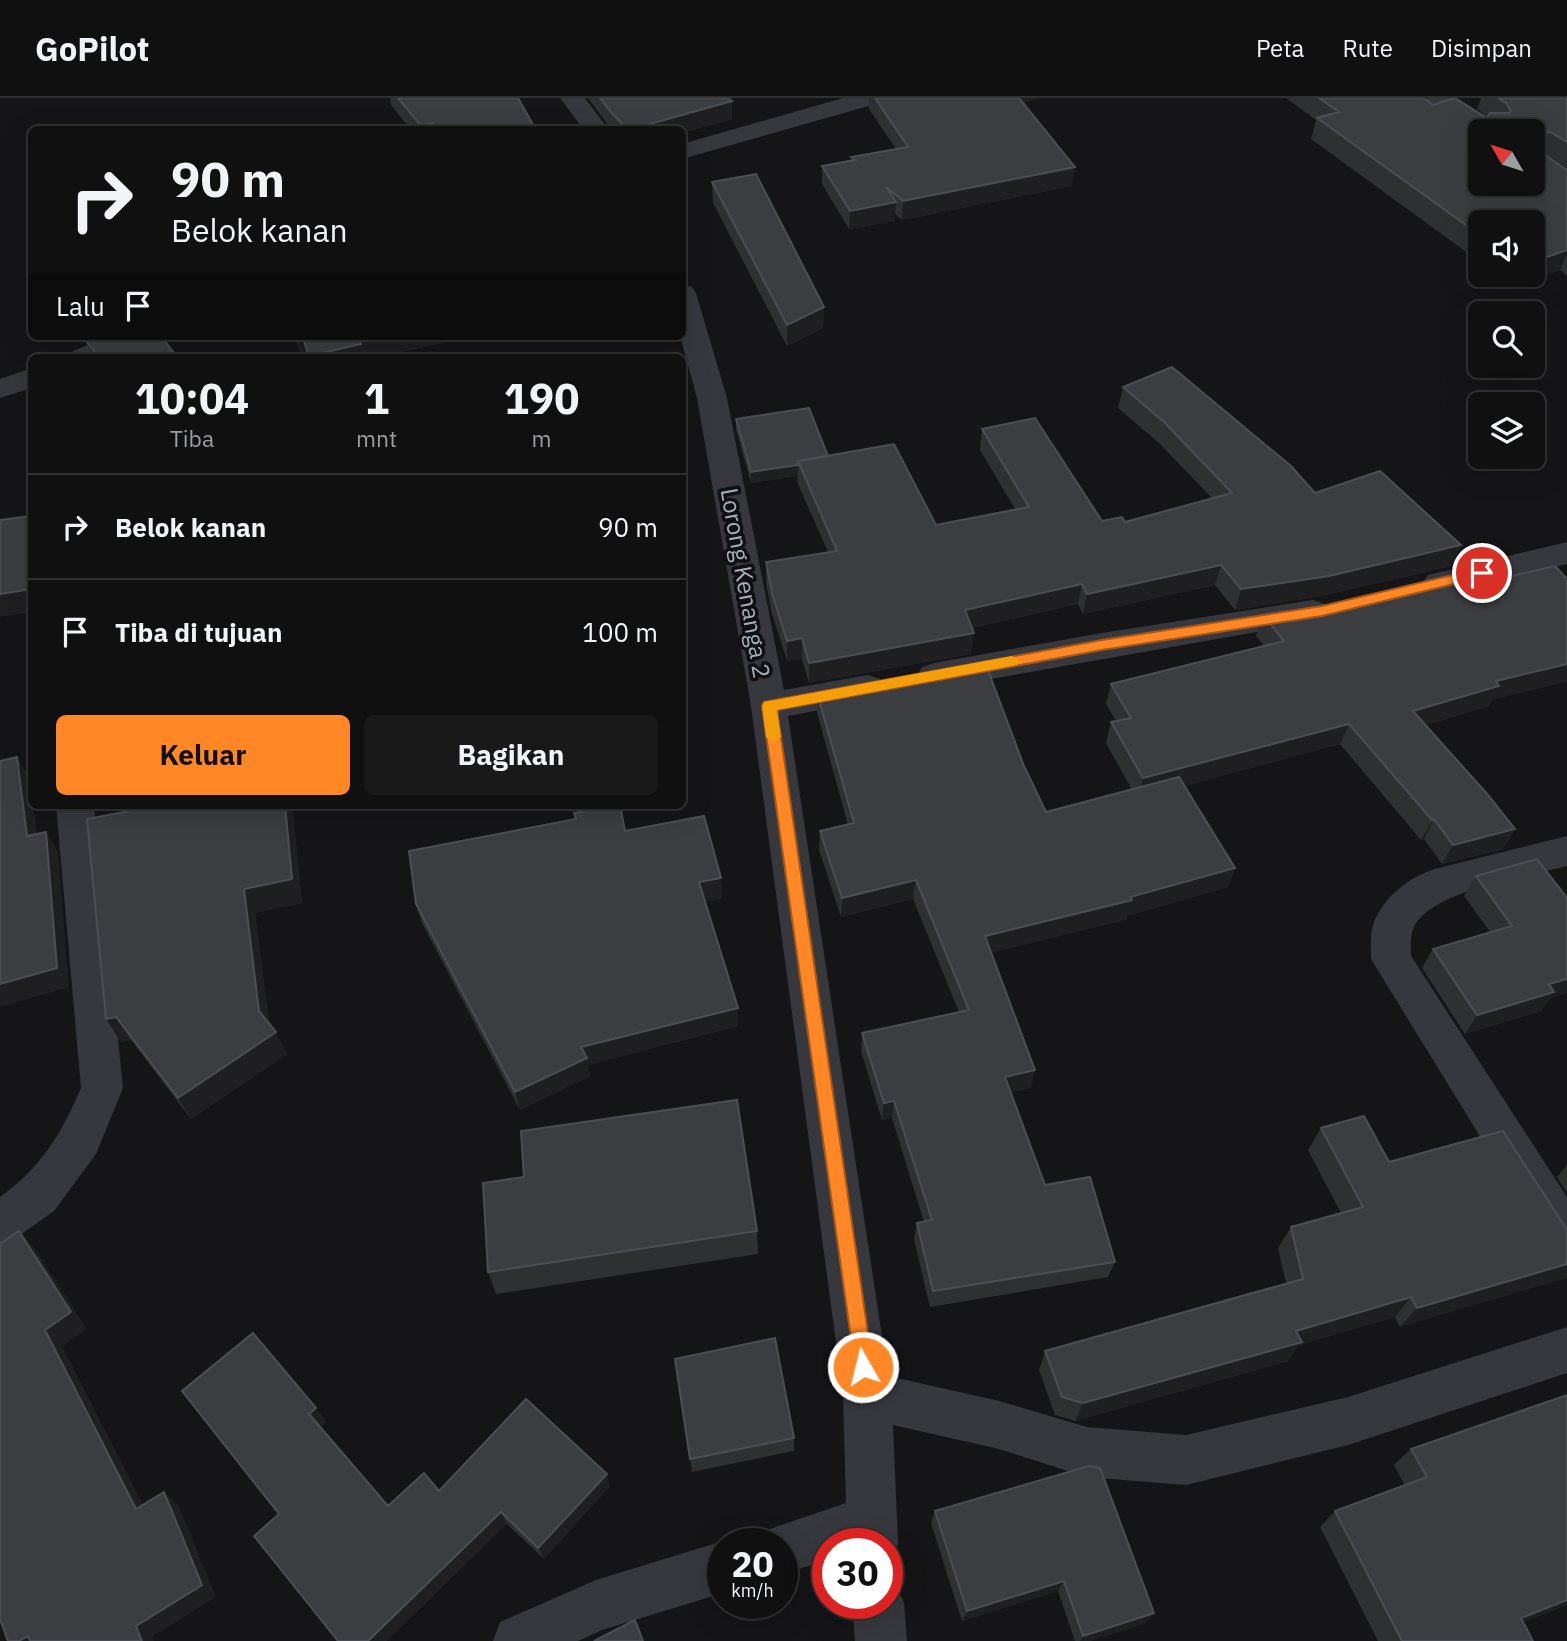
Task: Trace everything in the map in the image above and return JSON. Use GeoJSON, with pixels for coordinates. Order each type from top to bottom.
{"type":"FeatureCollection","features":[{"type":"Feature","properties":{"kind":"street"},"geometry":{"type":"LineString","coordinates":[[572,98],[594,126]]}},
{"type":"Feature","properties":{"kind":"street"},"geometry":{"type":"LineString","coordinates":[[686,151],[870,98]]}},
{"type":"Feature","properties":{"kind":"street"},"geometry":{"type":"LineString","coordinates":[[1438,98],[1470,119]]}},
{"type":"Feature","properties":{"kind":"street","name":"Lorong Kenanga 2"},"geometry":{"type":"LineString","coordinates":[[686,307],[712,398],[769,706],[867,1395],[872,1528]]}},
{"type":"Feature","properties":{"kind":"street"},"geometry":{"type":"LineString","coordinates":[[91,354],[128,340]]}},
{"type":"Feature","properties":{"kind":"street"},"geometry":{"type":"LineString","coordinates":[[0,389],[28,378]]}},
{"type":"Feature","properties":{"kind":"street"},"geometry":{"type":"LineString","coordinates":[[1416,589],[1567,553]]}},
{"type":"Feature","properties":{"kind":"street"},"geometry":{"type":"LineString","coordinates":[[769,706],[1102,645],[1349,604]]}},
{"type":"Feature","properties":{"kind":"street"},"geometry":{"type":"LineString","coordinates":[[0,1223],[38,1196],[81,1140],[102,1088],[75,809]]}},
{"type":"Feature","properties":{"kind":"street"},"geometry":{"type":"LineString","coordinates":[[1567,851],[1436,885],[1411,900],[1392,927],[1391,960],[1567,1237]]}},
{"type":"Feature","properties":{"kind":"street"},"geometry":{"type":"LineString","coordinates":[[867,1395],[999,1425],[1087,1452],[1186,1460],[1348,1422],[1567,1350]]}},
{"type":"Feature","properties":{"kind":"street"},"geometry":{"type":"LineString","coordinates":[[519,1641],[596,1606],[707,1572]]}},
{"type":"Feature","properties":{"kind":"street"},"geometry":{"type":"LineString","coordinates":[[879,1619],[881,1641]]}},
{"type":"Feature","properties":{"kind":"building"},"geometry":{"type":"Polygon","coordinates":[[[398,98],[518,98],[534,126],[435,126],[433,123],[421,126],[398,98]]]}},
{"type":"Feature","properties":{"kind":"building"},"geometry":{"type":"Polygon","coordinates":[[[600,98],[728,98],[732,101],[642,126],[624,126],[600,98]]]}},
{"type":"Feature","properties":{"kind":"building"},"geometry":{"type":"Polygon","coordinates":[[[875,98],[1019,98],[1075,167],[903,201],[886,187],[896,202],[850,211],[822,166],[855,160],[851,157],[908,147],[875,98]]]}},
{"type":"Feature","properties":{"kind":"building"},"geometry":{"type":"Polygon","coordinates":[[[1319,98],[1423,98],[1433,105],[1455,98],[1487,118],[1490,113],[1511,111],[1506,103],[1498,98],[1567,98],[1567,142],[1545,131],[1545,119],[1468,119],[1468,196],[1545,196],[1545,155],[1567,170],[1567,250],[1545,258],[1545,210],[1468,210],[1468,226],[1317,118],[1339,112],[1319,98]]]}},
{"type":"Feature","properties":{"kind":"building"},"geometry":{"type":"Polygon","coordinates":[[[756,174],[824,307],[787,325],[712,182],[756,174]]]}},
{"type":"Feature","properties":{"kind":"building"},"geometry":{"type":"Polygon","coordinates":[[[86,340],[164,340],[175,354],[96,354],[86,340]]]}},
{"type":"Feature","properties":{"kind":"building"},"geometry":{"type":"Polygon","coordinates":[[[304,340],[360,340],[361,344],[318,354],[308,354],[304,340]]]}},
{"type":"Feature","properties":{"kind":"building"},"geometry":{"type":"Polygon","coordinates":[[[1172,367],[1291,466],[1315,493],[1380,471],[1461,545],[1329,576],[1241,589],[1221,565],[1087,594],[1082,584],[965,610],[974,633],[809,663],[802,638],[787,641],[772,593],[766,562],[837,551],[798,461],[894,444],[936,525],[1029,507],[982,429],[1035,418],[1102,521],[1122,517],[1125,522],[1232,493],[1164,422],[1123,387],[1172,367]]]}},
{"type":"Feature","properties":{"kind":"building"},"geometry":{"type":"Polygon","coordinates":[[[809,408],[828,456],[798,461],[798,465],[751,472],[736,419],[809,408]]]}},
{"type":"Feature","properties":{"kind":"building"},"geometry":{"type":"Polygon","coordinates":[[[28,516],[28,590],[0,594],[0,520],[28,516]]]}},
{"type":"Feature","properties":{"kind":"building"},"geometry":{"type":"Polygon","coordinates":[[[1555,566],[1567,579],[1567,664],[1496,681],[1499,686],[1413,711],[1515,829],[1453,845],[1434,819],[1432,820],[1349,724],[1143,778],[1111,722],[1131,718],[1111,684],[1284,641],[1263,615],[1330,605],[1486,567],[1499,579],[1555,566]]]}},
{"type":"Feature","properties":{"kind":"building"},"geometry":{"type":"Polygon","coordinates":[[[985,662],[1024,766],[1046,812],[1179,777],[1235,868],[1130,897],[1132,900],[985,936],[1035,1070],[1005,1077],[1045,1185],[1090,1177],[1115,1262],[933,1291],[917,1223],[932,1220],[894,1101],[884,1103],[862,1033],[969,1010],[916,880],[842,898],[820,831],[854,823],[817,693],[985,662]]]}},
{"type":"Feature","properties":{"kind":"building"},"geometry":{"type":"Polygon","coordinates":[[[17,757],[27,836],[46,832],[57,968],[0,984],[0,761],[17,757]]]}},
{"type":"Feature","properties":{"kind":"building"},"geometry":{"type":"Polygon","coordinates":[[[140,809],[285,809],[292,879],[244,889],[259,1011],[276,1032],[178,1098],[116,1017],[106,1019],[87,819],[140,809]]]}},
{"type":"Feature","properties":{"kind":"building"},"geometry":{"type":"Polygon","coordinates":[[[621,809],[625,831],[704,816],[721,878],[699,882],[738,1008],[581,1047],[587,1058],[515,1092],[416,904],[409,851],[576,819],[574,813],[621,809]]]}},
{"type":"Feature","properties":{"kind":"building"},"geometry":{"type":"Polygon","coordinates":[[[1537,859],[1567,898],[1567,979],[1549,984],[1554,992],[1477,1015],[1433,949],[1512,926],[1476,876],[1537,859]]]}},
{"type":"Feature","properties":{"kind":"building"},"geometry":{"type":"Polygon","coordinates":[[[737,1100],[757,1231],[488,1272],[483,1183],[524,1177],[521,1131],[737,1100]]]}},
{"type":"Feature","properties":{"kind":"building"},"geometry":{"type":"Polygon","coordinates":[[[1364,1116],[1389,1162],[1503,1131],[1567,1230],[1567,1264],[1417,1308],[1411,1297],[1296,1331],[1302,1342],[1083,1403],[1062,1397],[1045,1351],[1303,1279],[1291,1227],[1363,1207],[1321,1128],[1364,1116]]]}},
{"type":"Feature","properties":{"kind":"building"},"geometry":{"type":"Polygon","coordinates":[[[19,1231],[71,1312],[45,1330],[136,1509],[164,1492],[202,1585],[136,1626],[142,1641],[30,1641],[28,1636],[19,1641],[8,1641],[0,1619],[0,1244],[19,1231]]]}},
{"type":"Feature","properties":{"kind":"building"},"geometry":{"type":"Polygon","coordinates":[[[253,1333],[316,1408],[309,1414],[388,1506],[424,1473],[439,1491],[526,1399],[607,1474],[538,1548],[501,1512],[368,1641],[338,1641],[254,1536],[279,1514],[182,1391],[253,1333]]]}},
{"type":"Feature","properties":{"kind":"building"},"geometry":{"type":"Polygon","coordinates":[[[775,1338],[794,1438],[690,1459],[675,1359],[775,1338]]]}},
{"type":"Feature","properties":{"kind":"building"},"geometry":{"type":"Polygon","coordinates":[[[1567,1395],[1567,1600],[1521,1618],[1533,1641],[1402,1641],[1335,1511],[1427,1477],[1411,1449],[1567,1395]]]}},
{"type":"Feature","properties":{"kind":"building"},"geometry":{"type":"Polygon","coordinates":[[[1089,1466],[1100,1468],[1154,1613],[1083,1636],[1064,1581],[967,1611],[935,1511],[1089,1466]]]}},
{"type":"Feature","properties":{"kind":"building"},"geometry":{"type":"Polygon","coordinates":[[[635,1620],[643,1641],[594,1641],[635,1620]]]}},
{"type":"Feature","properties":{"kind":"slow traffic"},"geometry":{"type":"LineString","coordinates":[[773,737],[769,706],[1012,661]]}},
{"type":"Feature","properties":{"kind":"route"},"geometry":{"type":"LineString","coordinates":[[863,1367],[769,706],[1102,645],[1322,611],[1482,573]]}}]}
